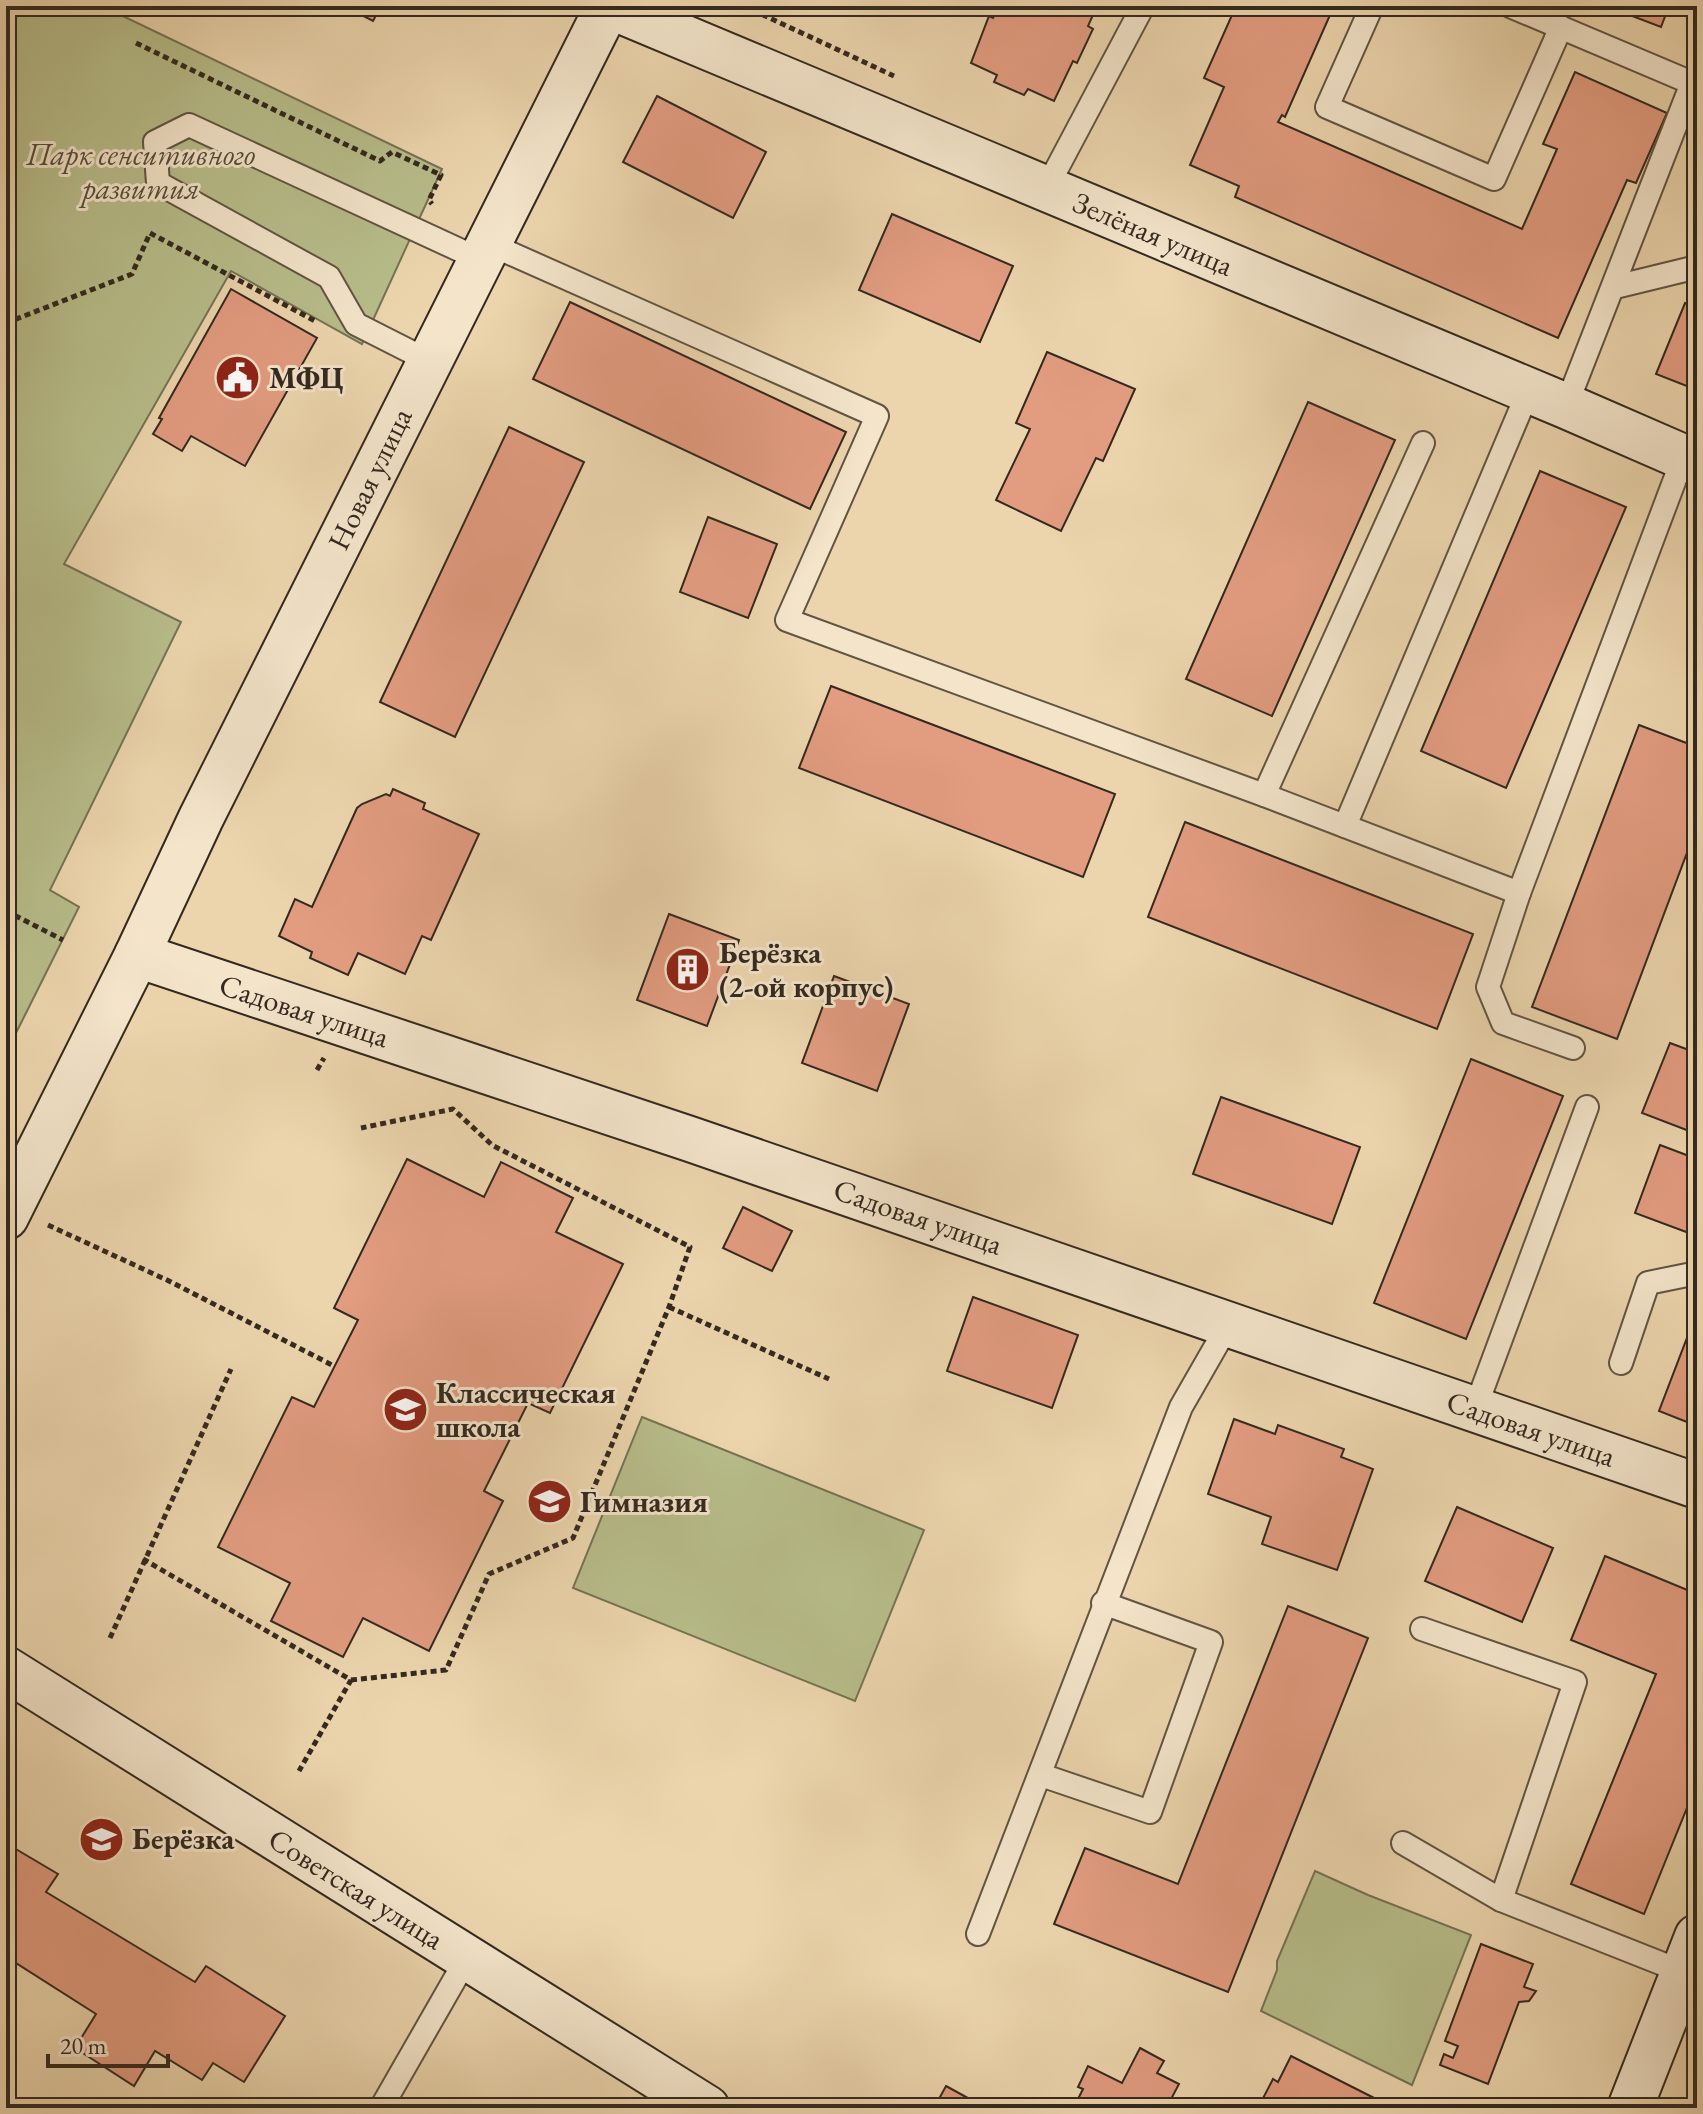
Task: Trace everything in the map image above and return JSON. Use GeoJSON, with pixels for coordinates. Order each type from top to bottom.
{"type":"FeatureCollection","features":[{"type":"Feature","properties":{"kind":"street","name":"Зелёная улица"},"geometry":{"type":"LineString","coordinates":[[608,6],[1690,460]]}},
{"type":"Feature","properties":{"kind":"street","name":"Новая улица"},"geometry":{"type":"LineString","coordinates":[[21,1218],[201,818],[608,6]]}},
{"type":"Feature","properties":{"kind":"street","name":"Садовая улица"},"geometry":{"type":"LineString","coordinates":[[137,955],[690,1139],[1697,1486]]}},
{"type":"Feature","properties":{"kind":"street","name":"Советская улица"},"geometry":{"type":"LineString","coordinates":[[6,1669],[707,2108]]}},
{"type":"Feature","properties":{"kind":"street"},"geometry":{"type":"LineString","coordinates":[[1630,2108],[1690,1955]]}},
{"type":"Feature","properties":{"kind":"lane"},"geometry":{"type":"LineString","coordinates":[[1046,189],[1143,6]]}},
{"type":"Feature","properties":{"kind":"lane"},"geometry":{"type":"LineString","coordinates":[[1372,6],[1327,107],[1494,179],[1561,27]]}},
{"type":"Feature","properties":{"kind":"lane"},"geometry":{"type":"LineString","coordinates":[[1345,826],[1547,399],[1615,287],[1692,83],[1510,6]]}},
{"type":"Feature","properties":{"kind":"lane"},"geometry":{"type":"LineString","coordinates":[[429,361],[356,324],[329,277],[158,183],[155,142],[189,125],[877,416],[787,620],[1264,795],[1519,893]]}},
{"type":"Feature","properties":{"kind":"lane"},"geometry":{"type":"LineString","coordinates":[[1615,287],[1697,267]]}},
{"type":"Feature","properties":{"kind":"lane"},"geometry":{"type":"LineString","coordinates":[[1264,795],[1423,443]]}},
{"type":"Feature","properties":{"kind":"lane"},"geometry":{"type":"LineString","coordinates":[[1573,1048],[1503,1023],[1488,987],[1519,893],[1690,460]]}},
{"type":"Feature","properties":{"kind":"lane"},"geometry":{"type":"LineString","coordinates":[[1475,1409],[1587,1107]]}},
{"type":"Feature","properties":{"kind":"lane"},"geometry":{"type":"LineString","coordinates":[[1621,1363],[1648,1283],[1697,1273]]}},
{"type":"Feature","properties":{"kind":"lane"},"geometry":{"type":"LineString","coordinates":[[978,1934],[1181,1407],[1228,1325]]}},
{"type":"Feature","properties":{"kind":"lane"},"geometry":{"type":"LineString","coordinates":[[1041,1775],[1150,1812],[1211,1642],[1103,1603]]}},
{"type":"Feature","properties":{"kind":"lane"},"geometry":{"type":"LineString","coordinates":[[1422,1629],[1575,1682],[1501,1900]]}},
{"type":"Feature","properties":{"kind":"lane"},"geometry":{"type":"LineString","coordinates":[[1403,1843],[1501,1900],[1690,1955]]}},
{"type":"Feature","properties":{"kind":"lane"},"geometry":{"type":"LineString","coordinates":[[381,2108],[467,1958]]}},
{"type":"Feature","properties":{"kind":"path"},"geometry":{"type":"LineString","coordinates":[[136,43],[380,161],[392,152],[441,175],[429,200],[439,211],[473,228],[483,251]]}},
{"type":"Feature","properties":{"kind":"path"},"geometry":{"type":"LineString","coordinates":[[6,323],[132,274],[150,233],[318,322]]}},
{"type":"Feature","properties":{"kind":"path"},"geometry":{"type":"LineString","coordinates":[[6,911],[63,940]]}},
{"type":"Feature","properties":{"kind":"path"},"geometry":{"type":"LineString","coordinates":[[143,1559],[351,1680],[446,1670],[489,1574],[573,1538],[669,1307],[690,1247],[492,1145],[453,1109],[361,1128]]}},
{"type":"Feature","properties":{"kind":"path"},"geometry":{"type":"LineString","coordinates":[[21,1218],[169,1281],[334,1366]]}},
{"type":"Feature","properties":{"kind":"path"},"geometry":{"type":"LineString","coordinates":[[669,1307],[829,1379]]}},
{"type":"Feature","properties":{"kind":"path"},"geometry":{"type":"LineString","coordinates":[[110,1638],[231,1369]]}},
{"type":"Feature","properties":{"kind":"path"},"geometry":{"type":"LineString","coordinates":[[299,1771],[351,1680]]}},
{"type":"Feature","properties":{"kind":"green space","name":"Парк сенситивного развития"},"geometry":{"type":"Polygon","coordinates":[[[21,6],[102,6],[442,169],[362,344],[231,271],[64,564],[181,622],[50,890],[79,907],[6,1053],[6,18],[21,6]]]}},
{"type":"Feature","properties":{"kind":"green space"},"geometry":{"type":"Polygon","coordinates":[[[642,1417],[924,1530],[855,1701],[573,1588],[642,1417]]]}},
{"type":"Feature","properties":{"kind":"green space"},"geometry":{"type":"Polygon","coordinates":[[[1315,1871],[1471,1935],[1412,2085],[1261,2011],[1277,1970],[1277,1961],[1315,1871]]]}},
{"type":"Feature","properties":{"kind":"building"},"geometry":{"type":"Polygon","coordinates":[[[344,6],[381,6],[373,21],[344,6]]]}},
{"type":"Feature","properties":{"kind":"building"},"geometry":{"type":"Polygon","coordinates":[[[999,6],[1097,6],[1088,26],[1093,29],[1054,101],[1028,89],[1024,95],[994,82],[997,75],[971,63],[989,16],[993,18],[999,6]]]}},
{"type":"Feature","properties":{"kind":"building"},"geometry":{"type":"Polygon","coordinates":[[[1236,6],[1334,6],[1285,117],[1282,115],[1278,122],[1522,229],[1557,149],[1543,144],[1575,72],[1667,113],[1636,183],[1627,180],[1558,338],[1235,197],[1239,186],[1190,165],[1224,87],[1204,78],[1236,6]]]}},
{"type":"Feature","properties":{"kind":"building"},"geometry":{"type":"Polygon","coordinates":[[[1606,6],[1669,6],[1661,27],[1606,6]]]}},
{"type":"Feature","properties":{"kind":"building"},"geometry":{"type":"Polygon","coordinates":[[[657,96],[766,152],[733,218],[623,162],[657,96]]]}},
{"type":"Feature","properties":{"kind":"building"},"geometry":{"type":"Polygon","coordinates":[[[892,214],[1013,266],[980,342],[859,290],[892,214]]]}},
{"type":"Feature","properties":{"kind":"building","name":"МФЦ"},"geometry":{"type":"Polygon","coordinates":[[[231,289],[317,338],[245,466],[191,436],[182,451],[153,434],[231,289]]]}},
{"type":"Feature","properties":{"kind":"building"},"geometry":{"type":"Polygon","coordinates":[[[570,302],[846,432],[810,509],[533,379],[570,302]]]}},
{"type":"Feature","properties":{"kind":"building"},"geometry":{"type":"Polygon","coordinates":[[[1685,303],[1697,308],[1697,390],[1656,374],[1685,303]]]}},
{"type":"Feature","properties":{"kind":"building"},"geometry":{"type":"Polygon","coordinates":[[[1047,352],[1135,389],[1103,461],[1096,458],[1061,531],[996,500],[1030,429],[1016,423],[1047,352]]]}},
{"type":"Feature","properties":{"kind":"building"},"geometry":{"type":"Polygon","coordinates":[[[1308,402],[1395,440],[1272,716],[1186,679],[1308,402]]]}},
{"type":"Feature","properties":{"kind":"building"},"geometry":{"type":"Polygon","coordinates":[[[509,427],[584,462],[455,737],[380,702],[509,427]]]}},
{"type":"Feature","properties":{"kind":"building"},"geometry":{"type":"Polygon","coordinates":[[[1540,471],[1626,507],[1506,788],[1421,751],[1540,471]]]}},
{"type":"Feature","properties":{"kind":"building"},"geometry":{"type":"Polygon","coordinates":[[[708,517],[777,544],[748,618],[680,592],[708,517]]]}},
{"type":"Feature","properties":{"kind":"building"},"geometry":{"type":"Polygon","coordinates":[[[831,686],[1115,794],[1083,877],[799,768],[831,686]]]}},
{"type":"Feature","properties":{"kind":"building"},"geometry":{"type":"Polygon","coordinates":[[[1639,725],[1697,747],[1697,826],[1617,1039],[1532,1007],[1639,725]]]}},
{"type":"Feature","properties":{"kind":"building"},"geometry":{"type":"Polygon","coordinates":[[[393,789],[425,803],[423,809],[479,834],[431,940],[422,936],[405,974],[358,953],[348,975],[310,958],[312,952],[279,936],[295,899],[312,907],[357,808],[386,794],[390,796],[393,789]]]}},
{"type":"Feature","properties":{"kind":"building"},"geometry":{"type":"Polygon","coordinates":[[[1185,822],[1473,934],[1437,1029],[1148,917],[1185,822]]]}},
{"type":"Feature","properties":{"kind":"building","name":"Берёзка (2-ой корпус)"},"geometry":{"type":"Polygon","coordinates":[[[669,914],[739,940],[707,1026],[637,1000],[669,914]]]}},
{"type":"Feature","properties":{"kind":"building"},"geometry":{"type":"Polygon","coordinates":[[[834,976],[909,1004],[877,1091],[802,1063],[834,976]]]}},
{"type":"Feature","properties":{"kind":"building"},"geometry":{"type":"Polygon","coordinates":[[[1670,1043],[1697,1053],[1697,1134],[1642,1113],[1670,1043]]]}},
{"type":"Feature","properties":{"kind":"building"},"geometry":{"type":"Polygon","coordinates":[[[1471,1059],[1563,1096],[1466,1339],[1374,1303],[1471,1059]]]}},
{"type":"Feature","properties":{"kind":"building"},"geometry":{"type":"Polygon","coordinates":[[[1221,1097],[1360,1147],[1332,1224],[1193,1174],[1221,1097]]]}},
{"type":"Feature","properties":{"kind":"building"},"geometry":{"type":"Polygon","coordinates":[[[1660,1145],[1697,1159],[1697,1236],[1635,1213],[1660,1145]]]}},
{"type":"Feature","properties":{"kind":"building","name":"Классическая школа"},"geometry":{"type":"Polygon","coordinates":[[[407,1159],[484,1197],[501,1162],[573,1198],[556,1232],[623,1264],[550,1413],[528,1403],[484,1491],[503,1501],[429,1651],[363,1618],[343,1657],[271,1621],[290,1583],[218,1547],[292,1397],[314,1407],[358,1320],[334,1308],[407,1159]]]}},
{"type":"Feature","properties":{"kind":"building"},"geometry":{"type":"Polygon","coordinates":[[[743,1207],[792,1231],[772,1271],[723,1248],[743,1207]]]}},
{"type":"Feature","properties":{"kind":"building"},"geometry":{"type":"Polygon","coordinates":[[[973,1297],[1078,1335],[1052,1408],[947,1371],[973,1297]]]}},
{"type":"Feature","properties":{"kind":"building"},"geometry":{"type":"Polygon","coordinates":[[[1697,1318],[1697,1426],[1659,1411],[1697,1318]]]}},
{"type":"Feature","properties":{"kind":"building"},"geometry":{"type":"Polygon","coordinates":[[[1234,1419],[1275,1434],[1278,1425],[1344,1449],[1341,1457],[1373,1469],[1337,1570],[1262,1544],[1271,1517],[1208,1494],[1234,1419]]]}},
{"type":"Feature","properties":{"kind":"building"},"geometry":{"type":"Polygon","coordinates":[[[1457,1507],[1553,1548],[1522,1622],[1425,1581],[1457,1507]]]}},
{"type":"Feature","properties":{"kind":"building"},"geometry":{"type":"Polygon","coordinates":[[[1605,1556],[1697,1594],[1697,1783],[1644,1914],[1571,1884],[1656,1674],[1571,1640],[1605,1556]]]}},
{"type":"Feature","properties":{"kind":"building"},"geometry":{"type":"Polygon","coordinates":[[[1288,1606],[1368,1638],[1228,1992],[1054,1924],[1085,1848],[1178,1884],[1288,1606]]]}},
{"type":"Feature","properties":{"kind":"building"},"geometry":{"type":"Polygon","coordinates":[[[9,1845],[58,1874],[46,1892],[195,1982],[206,1966],[285,2016],[244,2082],[213,2063],[202,2080],[155,2051],[134,2086],[75,2048],[96,2014],[11,1960],[6,1968],[6,1849],[9,1845]]]}},
{"type":"Feature","properties":{"kind":"building"},"geometry":{"type":"Polygon","coordinates":[[[1481,1944],[1533,1964],[1524,1987],[1536,1991],[1529,2001],[1519,2002],[1488,2084],[1440,2065],[1444,2054],[1453,2058],[1458,2046],[1445,2041],[1481,1944]]]}},
{"type":"Feature","properties":{"kind":"building"},"geometry":{"type":"Polygon","coordinates":[[[1140,2048],[1164,2061],[1157,2073],[1179,2084],[1168,2105],[1164,2103],[1162,2108],[1067,2108],[1069,2104],[1074,2107],[1083,2089],[1078,2087],[1088,2066],[1122,2083],[1140,2048]]]}},
{"type":"Feature","properties":{"kind":"building"},"geometry":{"type":"Polygon","coordinates":[[[1291,2056],[1388,2105],[1386,2108],[1258,2108],[1273,2079],[1278,2082],[1291,2056]]]}},
{"type":"Feature","properties":{"kind":"building"},"geometry":{"type":"Polygon","coordinates":[[[946,2086],[986,2108],[934,2108],[946,2086]]]}},
{"type":"Feature","properties":{"kind":"place","name":"МФЦ"},"geometry":{"type":"Point","coordinates":[238,378]}},
{"type":"Feature","properties":{"kind":"place","name":"Берёзка (2-ой корпус)"},"geometry":{"type":"Point","coordinates":[688,970]}},
{"type":"Feature","properties":{"kind":"place","name":"Классическая школа"},"geometry":{"type":"Point","coordinates":[405,1410]}},
{"type":"Feature","properties":{"kind":"place","name":"Гимназия"},"geometry":{"type":"Point","coordinates":[549,1502]}},
{"type":"Feature","properties":{"kind":"place","name":"Берёзка"},"geometry":{"type":"Point","coordinates":[101,1839]}}]}
